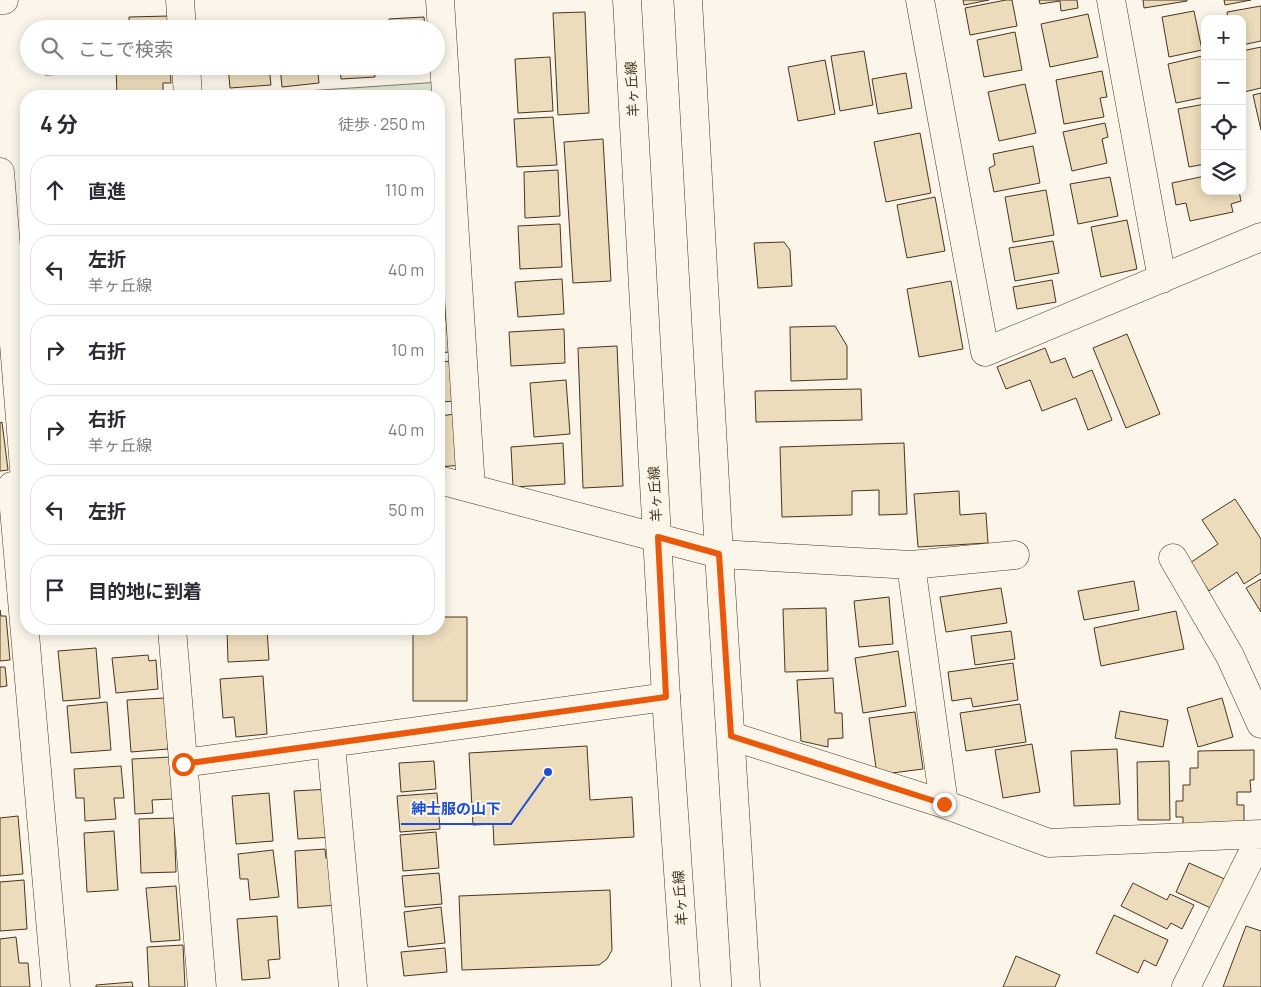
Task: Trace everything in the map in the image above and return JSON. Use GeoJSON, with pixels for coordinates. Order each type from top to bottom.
{"type":"FeatureCollection","features":[{"type":"Feature","properties":{"kind":"street"},"geometry":{"type":"LineString","coordinates":[[180,0],[181,20]]}},
{"type":"Feature","properties":{"kind":"street"},"geometry":{"type":"LineString","coordinates":[[440,0],[441,20]]}},
{"type":"Feature","properties":{"kind":"street","name":"羊ヶ丘線"},"geometry":{"type":"LineString","coordinates":[[627,0],[666,697],[686,987]]}},
{"type":"Feature","properties":{"kind":"street"},"geometry":{"type":"LineString","coordinates":[[688,0],[719,554],[746,987]]}},
{"type":"Feature","properties":{"kind":"street"},"geometry":{"type":"LineString","coordinates":[[920,0],[985,352],[1261,237]]}},
{"type":"Feature","properties":{"kind":"street"},"geometry":{"type":"LineString","coordinates":[[1110,0],[1162,279]]}},
{"type":"Feature","properties":{"kind":"street"},"geometry":{"type":"LineString","coordinates":[[187,75],[188,90]]}},
{"type":"Feature","properties":{"kind":"street"},"geometry":{"type":"LineString","coordinates":[[442,75],[442,90]]}},
{"type":"Feature","properties":{"kind":"street"},"geometry":{"type":"LineString","coordinates":[[0,172],[20,533]]}},
{"type":"Feature","properties":{"kind":"street"},"geometry":{"type":"LineString","coordinates":[[445,184],[447,258],[471,488]]}},
{"type":"Feature","properties":{"kind":"street"},"geometry":{"type":"LineString","coordinates":[[445,482],[719,554],[911,565],[1015,555]]}},
{"type":"Feature","properties":{"kind":"street"},"geometry":{"type":"LineString","coordinates":[[1173,558],[1230,656],[1261,724]]}},
{"type":"Feature","properties":{"kind":"street"},"geometry":{"type":"LineString","coordinates":[[911,565],[944,804]]}},
{"type":"Feature","properties":{"kind":"street"},"geometry":{"type":"LineString","coordinates":[[28,635],[56,987]]}},
{"type":"Feature","properties":{"kind":"street"},"geometry":{"type":"LineString","coordinates":[[172,635],[202,987]]}},
{"type":"Feature","properties":{"kind":"street"},"geometry":{"type":"LineString","coordinates":[[183,764],[331,745],[666,697]]}},
{"type":"Feature","properties":{"kind":"street"},"geometry":{"type":"LineString","coordinates":[[731,736],[944,804],[1049,843],[1261,835],[1186,987]]}},
{"type":"Feature","properties":{"kind":"street"},"geometry":{"type":"LineString","coordinates":[[331,745],[353,987]]}},
{"type":"Feature","properties":{"kind":"green space"},"geometry":{"type":"Polygon","coordinates":[[[440,82],[441,90],[321,90],[440,82]]]}},
{"type":"Feature","properties":{"kind":"green space"},"geometry":{"type":"Polygon","coordinates":[[[445,158],[450,234],[445,238],[445,158]]]}},
{"type":"Feature","properties":{"kind":"building"},"geometry":{"type":"Polygon","coordinates":[[[963,0],[989,0],[964,5],[963,0]]]}},
{"type":"Feature","properties":{"kind":"building"},"geometry":{"type":"Polygon","coordinates":[[[1012,0],[1017,26],[970,35],[965,8],[1012,0]]]}},
{"type":"Feature","properties":{"kind":"building"},"geometry":{"type":"Polygon","coordinates":[[[1039,0],[1077,0],[1078,8],[1061,11],[1060,1],[1040,4],[1039,0]]]}},
{"type":"Feature","properties":{"kind":"building"},"geometry":{"type":"Polygon","coordinates":[[[1143,0],[1187,0],[1187,1],[1144,8],[1143,0]]]}},
{"type":"Feature","properties":{"kind":"building"},"geometry":{"type":"Polygon","coordinates":[[[1224,0],[1251,0],[1225,5],[1224,0]]]}},
{"type":"Feature","properties":{"kind":"building"},"geometry":{"type":"Polygon","coordinates":[[[1261,6],[1261,41],[1246,44],[1246,15],[1227,15],[1227,12],[1261,6]]]}},
{"type":"Feature","properties":{"kind":"building"},"geometry":{"type":"Polygon","coordinates":[[[1194,11],[1201,50],[1169,57],[1162,17],[1194,11]]]}},
{"type":"Feature","properties":{"kind":"building"},"geometry":{"type":"Polygon","coordinates":[[[585,12],[589,113],[558,115],[553,13],[585,12]]]}},
{"type":"Feature","properties":{"kind":"building"},"geometry":{"type":"Polygon","coordinates":[[[1088,14],[1098,57],[1050,67],[1041,24],[1088,14]]]}},
{"type":"Feature","properties":{"kind":"building"},"geometry":{"type":"Polygon","coordinates":[[[169,16],[169,20],[129,20],[129,17],[169,16]]]}},
{"type":"Feature","properties":{"kind":"building"},"geometry":{"type":"Polygon","coordinates":[[[424,17],[424,20],[389,20],[424,17]]]}},
{"type":"Feature","properties":{"kind":"building"},"geometry":{"type":"Polygon","coordinates":[[[1015,32],[1022,70],[984,77],[977,40],[1015,32]]]}},
{"type":"Feature","properties":{"kind":"building"},"geometry":{"type":"Polygon","coordinates":[[[1261,47],[1261,88],[1246,92],[1246,60],[1246,50],[1261,47]]]}},
{"type":"Feature","properties":{"kind":"building"},"geometry":{"type":"Polygon","coordinates":[[[864,51],[873,105],[840,111],[831,56],[864,51]]]}},
{"type":"Feature","properties":{"kind":"building"},"geometry":{"type":"Polygon","coordinates":[[[1201,56],[1201,98],[1176,103],[1168,64],[1201,56]]]}},
{"type":"Feature","properties":{"kind":"building"},"geometry":{"type":"Polygon","coordinates":[[[550,57],[553,111],[518,113],[515,59],[550,57]]]}},
{"type":"Feature","properties":{"kind":"building"},"geometry":{"type":"Polygon","coordinates":[[[825,60],[835,114],[798,121],[788,67],[825,60]]]}},
{"type":"Feature","properties":{"kind":"building"},"geometry":{"type":"Polygon","coordinates":[[[1102,71],[1107,97],[1100,98],[1104,117],[1064,124],[1056,80],[1102,71]]]}},
{"type":"Feature","properties":{"kind":"building"},"geometry":{"type":"Polygon","coordinates":[[[906,73],[912,108],[878,114],[872,79],[906,73]]]}},
{"type":"Feature","properties":{"kind":"building"},"geometry":{"type":"Polygon","coordinates":[[[116,75],[171,75],[171,83],[163,83],[163,90],[117,90],[116,75]]]}},
{"type":"Feature","properties":{"kind":"building"},"geometry":{"type":"Polygon","coordinates":[[[229,75],[270,75],[271,85],[230,88],[229,75]]]}},
{"type":"Feature","properties":{"kind":"building"},"geometry":{"type":"Polygon","coordinates":[[[281,75],[318,75],[319,83],[282,87],[281,75]]]}},
{"type":"Feature","properties":{"kind":"building"},"geometry":{"type":"Polygon","coordinates":[[[341,75],[375,75],[375,77],[341,79],[341,75]]]}},
{"type":"Feature","properties":{"kind":"building"},"geometry":{"type":"Polygon","coordinates":[[[1025,84],[1036,133],[999,141],[988,92],[1025,84]]]}},
{"type":"Feature","properties":{"kind":"building"},"geometry":{"type":"Polygon","coordinates":[[[1261,93],[1261,130],[1253,95],[1261,93]]]}},
{"type":"Feature","properties":{"kind":"building"},"geometry":{"type":"Polygon","coordinates":[[[1201,105],[1201,165],[1189,167],[1178,109],[1201,105]]]}},
{"type":"Feature","properties":{"kind":"building"},"geometry":{"type":"Polygon","coordinates":[[[553,117],[557,165],[517,167],[514,119],[553,117]]]}},
{"type":"Feature","properties":{"kind":"building"},"geometry":{"type":"Polygon","coordinates":[[[1105,123],[1108,137],[1102,139],[1107,163],[1072,171],[1063,132],[1105,123]]]}},
{"type":"Feature","properties":{"kind":"building"},"geometry":{"type":"Polygon","coordinates":[[[920,133],[931,193],[886,202],[874,142],[920,133]]]}},
{"type":"Feature","properties":{"kind":"building"},"geometry":{"type":"Polygon","coordinates":[[[603,139],[611,281],[573,283],[564,142],[603,139]]]}},
{"type":"Feature","properties":{"kind":"building"},"geometry":{"type":"Polygon","coordinates":[[[1033,146],[1040,183],[994,192],[989,168],[995,165],[993,154],[1033,146]]]}},
{"type":"Feature","properties":{"kind":"building"},"geometry":{"type":"Polygon","coordinates":[[[558,170],[560,216],[525,218],[524,172],[558,170]]]}},
{"type":"Feature","properties":{"kind":"building"},"geometry":{"type":"Polygon","coordinates":[[[1110,177],[1118,216],[1078,224],[1070,184],[1110,177]]]}},
{"type":"Feature","properties":{"kind":"building"},"geometry":{"type":"Polygon","coordinates":[[[1201,177],[1201,195],[1240,195],[1241,201],[1231,204],[1233,212],[1190,221],[1186,203],[1176,205],[1172,183],[1201,177]]]}},
{"type":"Feature","properties":{"kind":"building"},"geometry":{"type":"Polygon","coordinates":[[[1046,190],[1054,235],[1013,242],[1005,197],[1046,190]]]}},
{"type":"Feature","properties":{"kind":"building"},"geometry":{"type":"Polygon","coordinates":[[[935,197],[945,251],[907,258],[897,205],[935,197]]]}},
{"type":"Feature","properties":{"kind":"building"},"geometry":{"type":"Polygon","coordinates":[[[1127,220],[1137,269],[1101,277],[1091,227],[1127,220]]]}},
{"type":"Feature","properties":{"kind":"building"},"geometry":{"type":"Polygon","coordinates":[[[560,224],[562,267],[520,269],[518,226],[560,224]]]}},
{"type":"Feature","properties":{"kind":"building"},"geometry":{"type":"Polygon","coordinates":[[[1053,241],[1059,273],[1015,281],[1009,248],[1053,241]]]}},
{"type":"Feature","properties":{"kind":"building"},"geometry":{"type":"Polygon","coordinates":[[[784,242],[790,250],[792,286],[758,288],[754,243],[784,242]]]}},
{"type":"Feature","properties":{"kind":"building"},"geometry":{"type":"Polygon","coordinates":[[[562,279],[564,314],[518,317],[515,282],[562,279]]]}},
{"type":"Feature","properties":{"kind":"building"},"geometry":{"type":"Polygon","coordinates":[[[1052,280],[1056,302],[1017,309],[1013,287],[1052,280]]]}},
{"type":"Feature","properties":{"kind":"building"},"geometry":{"type":"Polygon","coordinates":[[[951,281],[963,349],[919,357],[907,289],[951,281]]]}},
{"type":"Feature","properties":{"kind":"building"},"geometry":{"type":"Polygon","coordinates":[[[445,308],[449,352],[445,352],[445,308]]]}},
{"type":"Feature","properties":{"kind":"building"},"geometry":{"type":"Polygon","coordinates":[[[835,326],[847,346],[847,379],[791,381],[790,327],[835,326]]]}},
{"type":"Feature","properties":{"kind":"building"},"geometry":{"type":"Polygon","coordinates":[[[564,329],[565,363],[511,366],[509,332],[564,329]]]}},
{"type":"Feature","properties":{"kind":"building"},"geometry":{"type":"Polygon","coordinates":[[[1127,334],[1160,414],[1126,428],[1093,348],[1127,334]]]}},
{"type":"Feature","properties":{"kind":"building"},"geometry":{"type":"Polygon","coordinates":[[[617,346],[623,486],[583,488],[578,348],[617,346]]]}},
{"type":"Feature","properties":{"kind":"building"},"geometry":{"type":"Polygon","coordinates":[[[1045,348],[1051,363],[1065,358],[1073,378],[1092,370],[1112,420],[1088,430],[1076,398],[1042,411],[1030,380],[1006,389],[997,367],[1045,348]]]}},
{"type":"Feature","properties":{"kind":"building"},"geometry":{"type":"Polygon","coordinates":[[[453,361],[457,401],[445,402],[445,362],[453,361]]]}},
{"type":"Feature","properties":{"kind":"building"},"geometry":{"type":"Polygon","coordinates":[[[566,380],[570,434],[534,437],[530,383],[566,380]]]}},
{"type":"Feature","properties":{"kind":"building"},"geometry":{"type":"Polygon","coordinates":[[[861,389],[862,420],[756,422],[755,391],[861,389]]]}},
{"type":"Feature","properties":{"kind":"building"},"geometry":{"type":"Polygon","coordinates":[[[456,414],[462,465],[445,466],[445,415],[456,414]]]}},
{"type":"Feature","properties":{"kind":"building"},"geometry":{"type":"Polygon","coordinates":[[[2,422],[8,470],[0,471],[0,423],[2,422]]]}},
{"type":"Feature","properties":{"kind":"building"},"geometry":{"type":"Polygon","coordinates":[[[563,443],[565,484],[513,487],[511,447],[563,443]]]}},
{"type":"Feature","properties":{"kind":"building"},"geometry":{"type":"Polygon","coordinates":[[[904,443],[907,514],[879,515],[879,490],[852,491],[852,515],[782,517],[780,447],[904,443]]]}},
{"type":"Feature","properties":{"kind":"building"},"geometry":{"type":"Polygon","coordinates":[[[959,491],[960,515],[986,513],[988,543],[918,547],[914,494],[959,491]]]}},
{"type":"Feature","properties":{"kind":"building"},"geometry":{"type":"Polygon","coordinates":[[[1235,499],[1261,539],[1261,573],[1244,584],[1237,572],[1209,591],[1190,563],[1218,544],[1202,520],[1235,499]]]}},
{"type":"Feature","properties":{"kind":"building"},"geometry":{"type":"Polygon","coordinates":[[[1261,579],[1261,612],[1246,588],[1261,579]]]}},
{"type":"Feature","properties":{"kind":"building"},"geometry":{"type":"Polygon","coordinates":[[[1134,581],[1139,610],[1084,620],[1078,591],[1134,581]]]}},
{"type":"Feature","properties":{"kind":"building"},"geometry":{"type":"Polygon","coordinates":[[[1001,588],[1007,623],[946,632],[940,597],[1001,588]]]}},
{"type":"Feature","properties":{"kind":"building"},"geometry":{"type":"Polygon","coordinates":[[[889,597],[893,644],[859,647],[854,601],[889,597]]]}},
{"type":"Feature","properties":{"kind":"building"},"geometry":{"type":"Polygon","coordinates":[[[826,608],[828,671],[785,672],[783,609],[826,608]]]}},
{"type":"Feature","properties":{"kind":"building"},"geometry":{"type":"Polygon","coordinates":[[[0,610],[1,616],[6,616],[10,660],[0,661],[0,610]]]}},
{"type":"Feature","properties":{"kind":"building"},"geometry":{"type":"Polygon","coordinates":[[[1176,611],[1184,649],[1101,666],[1094,628],[1176,611]]]}},
{"type":"Feature","properties":{"kind":"building"},"geometry":{"type":"Polygon","coordinates":[[[445,617],[467,617],[467,701],[413,701],[413,635],[445,635],[445,617]]]}},
{"type":"Feature","properties":{"kind":"building"},"geometry":{"type":"Polygon","coordinates":[[[1011,631],[1015,659],[975,665],[971,636],[1011,631]]]}},
{"type":"Feature","properties":{"kind":"building"},"geometry":{"type":"Polygon","coordinates":[[[227,635],[267,635],[269,660],[228,662],[227,635]]]}},
{"type":"Feature","properties":{"kind":"building"},"geometry":{"type":"Polygon","coordinates":[[[96,648],[100,698],[63,701],[58,651],[96,648]]]}},
{"type":"Feature","properties":{"kind":"building"},"geometry":{"type":"Polygon","coordinates":[[[898,651],[906,706],[863,713],[855,658],[898,651]]]}},
{"type":"Feature","properties":{"kind":"building"},"geometry":{"type":"Polygon","coordinates":[[[148,655],[149,661],[156,660],[158,689],[116,693],[112,658],[148,655]]]}},
{"type":"Feature","properties":{"kind":"building"},"geometry":{"type":"Polygon","coordinates":[[[1013,663],[1018,700],[973,707],[971,698],[952,701],[948,672],[1013,663]]]}},
{"type":"Feature","properties":{"kind":"building"},"geometry":{"type":"Polygon","coordinates":[[[0,667],[5,667],[7,686],[0,687],[0,667]]]}},
{"type":"Feature","properties":{"kind":"building"},"geometry":{"type":"Polygon","coordinates":[[[263,676],[267,734],[236,737],[234,717],[223,718],[220,679],[263,676]]]}},
{"type":"Feature","properties":{"kind":"building"},"geometry":{"type":"Polygon","coordinates":[[[833,678],[835,713],[842,713],[843,738],[828,739],[828,747],[801,741],[797,680],[833,678]]]}},
{"type":"Feature","properties":{"kind":"building"},"geometry":{"type":"Polygon","coordinates":[[[165,698],[168,749],[131,752],[127,700],[165,698]]]}},
{"type":"Feature","properties":{"kind":"building"},"geometry":{"type":"Polygon","coordinates":[[[1222,698],[1233,737],[1198,747],[1187,708],[1222,698]]]}},
{"type":"Feature","properties":{"kind":"building"},"geometry":{"type":"Polygon","coordinates":[[[107,702],[111,750],[71,753],[67,706],[107,702]]]}},
{"type":"Feature","properties":{"kind":"building"},"geometry":{"type":"Polygon","coordinates":[[[1020,704],[1026,742],[966,751],[960,713],[1020,704]]]}},
{"type":"Feature","properties":{"kind":"building"},"geometry":{"type":"Polygon","coordinates":[[[1120,711],[1168,720],[1163,747],[1115,738],[1120,711]]]}},
{"type":"Feature","properties":{"kind":"building"},"geometry":{"type":"Polygon","coordinates":[[[915,712],[923,769],[877,775],[869,718],[915,712]]]}},
{"type":"Feature","properties":{"kind":"building"},"geometry":{"type":"Polygon","coordinates":[[[1032,744],[1040,792],[1003,798],[995,750],[1032,744]]]}},
{"type":"Feature","properties":{"kind":"building"},"geometry":{"type":"Polygon","coordinates":[[[587,746],[590,800],[632,797],[634,837],[494,845],[493,824],[473,825],[469,753],[587,746]]]}},
{"type":"Feature","properties":{"kind":"building"},"geometry":{"type":"Polygon","coordinates":[[[1117,749],[1120,804],[1074,806],[1071,751],[1117,749]]]}},
{"type":"Feature","properties":{"kind":"building"},"geometry":{"type":"Polygon","coordinates":[[[1254,750],[1254,780],[1250,780],[1251,792],[1237,792],[1237,805],[1244,805],[1244,827],[1183,828],[1183,817],[1176,817],[1176,801],[1183,801],[1183,785],[1190,785],[1190,768],[1198,768],[1198,751],[1254,750]]]}},
{"type":"Feature","properties":{"kind":"building"},"geometry":{"type":"Polygon","coordinates":[[[171,757],[173,799],[152,800],[153,813],[135,814],[132,759],[171,757]]]}},
{"type":"Feature","properties":{"kind":"building"},"geometry":{"type":"Polygon","coordinates":[[[434,761],[436,789],[401,792],[399,763],[434,761]]]}},
{"type":"Feature","properties":{"kind":"building"},"geometry":{"type":"Polygon","coordinates":[[[1169,761],[1170,820],[1138,820],[1137,762],[1169,761]]]}},
{"type":"Feature","properties":{"kind":"building"},"geometry":{"type":"Polygon","coordinates":[[[121,766],[124,798],[114,798],[116,819],[85,821],[84,798],[76,798],[74,769],[121,766]]]}},
{"type":"Feature","properties":{"kind":"building"},"geometry":{"type":"Polygon","coordinates":[[[331,789],[334,837],[298,839],[294,791],[331,789]]]}},
{"type":"Feature","properties":{"kind":"building"},"geometry":{"type":"Polygon","coordinates":[[[269,793],[273,841],[236,844],[232,796],[269,793]]]}},
{"type":"Feature","properties":{"kind":"building"},"geometry":{"type":"Polygon","coordinates":[[[437,793],[440,829],[400,832],[397,796],[437,793]]]}},
{"type":"Feature","properties":{"kind":"building"},"geometry":{"type":"Polygon","coordinates":[[[18,816],[23,874],[0,876],[0,818],[18,816]]]}},
{"type":"Feature","properties":{"kind":"building"},"geometry":{"type":"Polygon","coordinates":[[[174,818],[176,872],[141,873],[139,819],[174,818]]]}},
{"type":"Feature","properties":{"kind":"building"},"geometry":{"type":"Polygon","coordinates":[[[114,831],[118,890],[87,892],[84,833],[114,831]]]}},
{"type":"Feature","properties":{"kind":"building"},"geometry":{"type":"Polygon","coordinates":[[[436,832],[439,868],[403,871],[400,835],[436,832]]]}},
{"type":"Feature","properties":{"kind":"building"},"geometry":{"type":"Polygon","coordinates":[[[325,849],[326,858],[334,857],[337,905],[298,908],[295,851],[325,849]]]}},
{"type":"Feature","properties":{"kind":"building"},"geometry":{"type":"Polygon","coordinates":[[[273,850],[279,897],[250,900],[248,879],[240,879],[238,854],[273,850]]]}},
{"type":"Feature","properties":{"kind":"building"},"geometry":{"type":"Polygon","coordinates":[[[1189,863],[1229,881],[1215,910],[1176,892],[1189,863]]]}},
{"type":"Feature","properties":{"kind":"building"},"geometry":{"type":"Polygon","coordinates":[[[439,873],[442,904],[405,907],[402,876],[439,873]]]}},
{"type":"Feature","properties":{"kind":"building"},"geometry":{"type":"Polygon","coordinates":[[[24,880],[27,929],[0,931],[0,882],[24,880]]]}},
{"type":"Feature","properties":{"kind":"building"},"geometry":{"type":"Polygon","coordinates":[[[1133,883],[1167,900],[1170,894],[1194,905],[1182,929],[1171,923],[1167,929],[1121,906],[1133,883]]]}},
{"type":"Feature","properties":{"kind":"building"},"geometry":{"type":"Polygon","coordinates":[[[176,886],[180,940],[151,942],[146,888],[176,886]]]}},
{"type":"Feature","properties":{"kind":"building"},"geometry":{"type":"Polygon","coordinates":[[[610,890],[612,950],[607,959],[599,965],[462,970],[459,896],[610,890]]]}},
{"type":"Feature","properties":{"kind":"building"},"geometry":{"type":"Polygon","coordinates":[[[441,907],[445,943],[408,947],[404,912],[441,907]]]}},
{"type":"Feature","properties":{"kind":"building"},"geometry":{"type":"Polygon","coordinates":[[[1114,915],[1168,940],[1156,966],[1144,960],[1138,973],[1096,953],[1114,915]]]}},
{"type":"Feature","properties":{"kind":"building"},"geometry":{"type":"Polygon","coordinates":[[[277,916],[280,959],[268,960],[270,978],[242,980],[237,919],[277,916]]]}},
{"type":"Feature","properties":{"kind":"building"},"geometry":{"type":"Polygon","coordinates":[[[1246,926],[1261,931],[1261,987],[1223,987],[1246,926]]]}},
{"type":"Feature","properties":{"kind":"building"},"geometry":{"type":"Polygon","coordinates":[[[16,937],[19,963],[28,963],[30,987],[0,987],[0,939],[16,937]]]}},
{"type":"Feature","properties":{"kind":"building"},"geometry":{"type":"Polygon","coordinates":[[[183,945],[185,987],[149,987],[147,947],[183,945]]]}},
{"type":"Feature","properties":{"kind":"building"},"geometry":{"type":"Polygon","coordinates":[[[445,948],[447,972],[404,976],[401,952],[445,948]]]}},
{"type":"Feature","properties":{"kind":"building"},"geometry":{"type":"Polygon","coordinates":[[[1016,956],[1060,975],[1055,987],[1003,987],[1016,956]]]}},
{"type":"Feature","properties":{"kind":"building"},"geometry":{"type":"Polygon","coordinates":[[[132,982],[133,987],[96,987],[96,985],[132,982]]]}},
{"type":"Feature","properties":{"kind":"place","name":"紳士服の山下"},"geometry":{"type":"Point","coordinates":[548,772]}},
{"type":"Feature","properties":{"kind":"route"},"geometry":{"type":"LineString","coordinates":[[183,764],[331,745],[666,697],[658,537],[719,554],[731,736],[944,804]]}}]}
